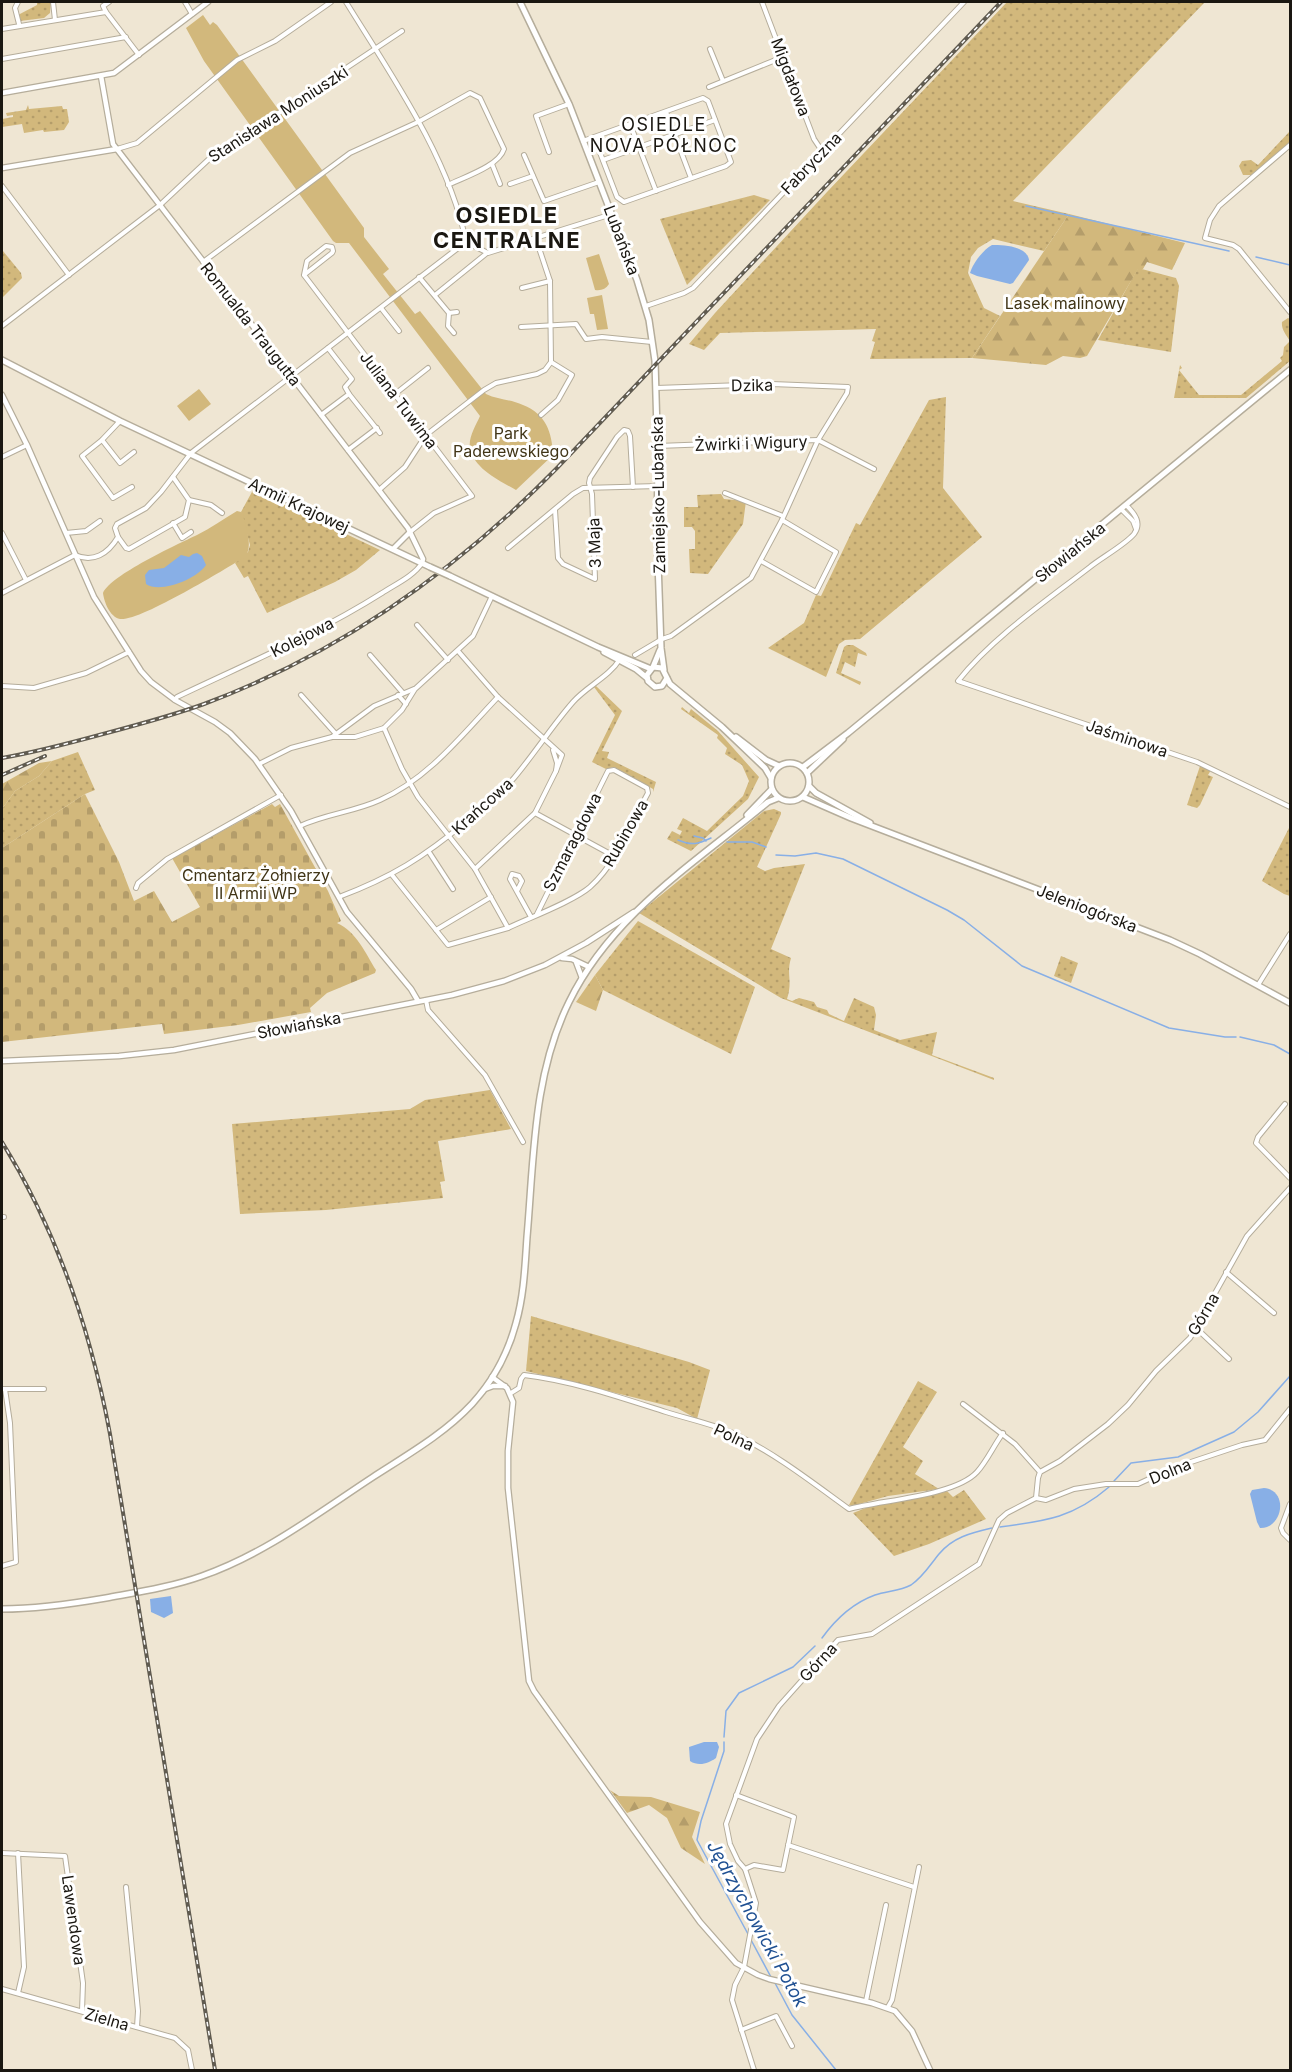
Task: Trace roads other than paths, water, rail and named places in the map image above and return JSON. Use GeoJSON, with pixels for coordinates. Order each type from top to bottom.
{"type":"FeatureCollection","features":[{"type":"Feature","properties":{"kind":"main road","name":"Lubańska"},"geometry":{"type":"LineString","coordinates":[[520,2],[569,104],[646,306],[653,342]]}},
{"type":"Feature","properties":{"kind":"main road","name":"Zamiejsko-Lubańska"},"geometry":{"type":"LineString","coordinates":[[653,342],[658,446],[657,533],[661,648],[664,670]]}},
{"type":"Feature","properties":{"kind":"main road","name":"Armii Krajowej"},"geometry":{"type":"LineString","coordinates":[[2,360],[120,421],[598,647],[620,658],[647,678]]}},
{"type":"Feature","properties":{"kind":"main road","name":"Słowiańska"},"geometry":{"type":"LineString","coordinates":[[805,770],[1290,370]]}},
{"type":"Feature","properties":{"kind":"main road","name":"Zamiejsko-Lubańska"},"geometry":{"type":"LineString","coordinates":[[652,668],[661,648]]}},
{"type":"Feature","properties":{"kind":"main road","name":"Armii Krajowej"},"geometry":{"type":"LineString","coordinates":[[620,658],[652,668]]}},
{"type":"Feature","properties":{"kind":"main road"},"geometry":{"type":"LineString","coordinates":[[2,1609],[76,1603],[157,1589],[190,1580],[232,1564],[284,1536],[439,1433],[464,1412],[483,1391],[509,1345],[519,1312],[524,1281],[537,1114],[544,1071],[558,1028],[582,978],[610,938],[634,912],[768,802],[778,798],[791,802],[803,797],[809,786],[805,770],[793,763],[779,766],[766,760],[680,693],[667,678],[664,670],[660,667],[652,668],[647,678],[652,686],[662,686],[680,693]]}},
{"type":"Feature","properties":{"kind":"main road"},"geometry":{"type":"LineString","coordinates":[[662,686],[667,678]]}},
{"type":"Feature","properties":{"kind":"main road"},"geometry":{"type":"LineString","coordinates":[[722,727],[765,768],[771,778],[772,789],[778,798]]}},
{"type":"Feature","properties":{"kind":"main road"},"geometry":{"type":"LineString","coordinates":[[771,778],[779,766]]}},
{"type":"Feature","properties":{"kind":"main road","name":"Jeleniogórska"},"geometry":{"type":"LineString","coordinates":[[809,786],[816,793],[876,827]]}},
{"type":"Feature","properties":{"kind":"main road"},"geometry":{"type":"LineString","coordinates":[[719,841],[772,789]]}},
{"type":"Feature","properties":{"kind":"main road","name":"Jeleniogórska"},"geometry":{"type":"LineString","coordinates":[[803,797],[851,818],[1170,940],[1290,1003]]}},
{"type":"Feature","properties":{"kind":"street"},"geometry":{"type":"LineString","coordinates":[[18,2],[15,8],[18,24]]}},
{"type":"Feature","properties":{"kind":"street"},"geometry":{"type":"LineString","coordinates":[[53,2],[55,20]]}},
{"type":"Feature","properties":{"kind":"street"},"geometry":{"type":"LineString","coordinates":[[109,2],[103,6],[106,12],[139,55]]}},
{"type":"Feature","properties":{"kind":"street"},"geometry":{"type":"LineString","coordinates":[[185,2],[192,14]]}},
{"type":"Feature","properties":{"kind":"street"},"geometry":{"type":"LineString","coordinates":[[2,93],[101,76],[117,71],[208,2]]}},
{"type":"Feature","properties":{"kind":"street"},"geometry":{"type":"LineString","coordinates":[[2,168],[117,149],[137,143],[237,60],[275,41],[331,2]]}},
{"type":"Feature","properties":{"kind":"street"},"geometry":{"type":"LineString","coordinates":[[346,2],[418,122],[448,185],[466,242],[487,253]]}},
{"type":"Feature","properties":{"kind":"street","name":"Migdałowa"},"geometry":{"type":"LineString","coordinates":[[762,2],[814,139],[822,151]]}},
{"type":"Feature","properties":{"kind":"street","name":"Fabryczna"},"geometry":{"type":"LineString","coordinates":[[646,306],[693,288],[964,2]]}},
{"type":"Feature","properties":{"kind":"street"},"geometry":{"type":"LineString","coordinates":[[2,29],[18,24],[106,12]]}},
{"type":"Feature","properties":{"kind":"street","name":"Stanisława Moniuszki"},"geometry":{"type":"LineString","coordinates":[[2,326],[160,205],[208,160],[402,31]]}},
{"type":"Feature","properties":{"kind":"street"},"geometry":{"type":"LineString","coordinates":[[2,59],[126,37]]}},
{"type":"Feature","properties":{"kind":"street"},"geometry":{"type":"LineString","coordinates":[[710,49],[723,81]]}},
{"type":"Feature","properties":{"kind":"street"},"geometry":{"type":"LineString","coordinates":[[709,87],[783,57]]}},
{"type":"Feature","properties":{"kind":"street","name":"Romualda Traugutta"},"geometry":{"type":"LineString","coordinates":[[101,76],[111,140],[410,532],[423,559],[422,563]]}},
{"type":"Feature","properties":{"kind":"street"},"geometry":{"type":"LineString","coordinates":[[203,262],[350,153],[418,122],[470,93],[480,98],[504,149],[501,157],[492,164],[448,185]]}},
{"type":"Feature","properties":{"kind":"street"},"geometry":{"type":"LineString","coordinates":[[583,141],[594,137],[630,124],[666,112],[701,99],[708,101],[731,162],[726,166],[626,202],[617,197],[594,137]]}},
{"type":"Feature","properties":{"kind":"street"},"geometry":{"type":"LineString","coordinates":[[549,152],[536,116],[569,104]]}},
{"type":"Feature","properties":{"kind":"street"},"geometry":{"type":"LineString","coordinates":[[666,112],[691,179]]}},
{"type":"Feature","properties":{"kind":"street"},"geometry":{"type":"LineString","coordinates":[[603,160],[716,120]]}},
{"type":"Feature","properties":{"kind":"street"},"geometry":{"type":"LineString","coordinates":[[630,124],[656,191]]}},
{"type":"Feature","properties":{"kind":"street"},"geometry":{"type":"LineString","coordinates":[[1290,145],[1219,206],[1210,220],[1205,238],[1233,245],[1239,249],[1290,312]]}},
{"type":"Feature","properties":{"kind":"street"},"geometry":{"type":"LineString","coordinates":[[524,155],[544,201],[599,182]]}},
{"type":"Feature","properties":{"kind":"street"},"geometry":{"type":"LineString","coordinates":[[492,164],[500,184]]}},
{"type":"Feature","properties":{"kind":"street"},"geometry":{"type":"LineString","coordinates":[[510,184],[533,176]]}},
{"type":"Feature","properties":{"kind":"street"},"geometry":{"type":"LineString","coordinates":[[2,186],[69,275]]}},
{"type":"Feature","properties":{"kind":"street"},"geometry":{"type":"LineString","coordinates":[[435,295],[487,253],[612,214]]}},
{"type":"Feature","properties":{"kind":"street"},"geometry":{"type":"LineString","coordinates":[[379,490],[405,467],[426,435],[492,384],[533,376],[545,369],[551,362],[550,281],[536,239]]}},
{"type":"Feature","properties":{"kind":"street"},"geometry":{"type":"LineString","coordinates":[[189,500],[184,517],[129,549],[118,537],[115,528],[117,524],[146,508],[190,453],[466,242]]}},
{"type":"Feature","properties":{"kind":"street"},"geometry":{"type":"LineString","coordinates":[[326,246],[332,248],[332,253],[304,275],[307,261],[326,246]]}},
{"type":"Feature","properties":{"kind":"street","name":"Juliana Tuwima"},"geometry":{"type":"LineString","coordinates":[[304,275],[472,496],[434,513],[410,532]]}},
{"type":"Feature","properties":{"kind":"street"},"geometry":{"type":"LineString","coordinates":[[419,277],[449,313],[448,326],[453,333]]}},
{"type":"Feature","properties":{"kind":"street"},"geometry":{"type":"LineString","coordinates":[[522,288],[550,281]]}},
{"type":"Feature","properties":{"kind":"street"},"geometry":{"type":"LineString","coordinates":[[381,308],[399,331]]}},
{"type":"Feature","properties":{"kind":"street"},"geometry":{"type":"LineString","coordinates":[[449,313],[457,312]]}},
{"type":"Feature","properties":{"kind":"street"},"geometry":{"type":"LineString","coordinates":[[521,327],[576,324],[586,339],[602,337],[653,342]]}},
{"type":"Feature","properties":{"kind":"street"},"geometry":{"type":"LineString","coordinates":[[328,348],[352,379],[345,387],[349,394],[380,433]]}},
{"type":"Feature","properties":{"kind":"street"},"geometry":{"type":"LineString","coordinates":[[541,415],[558,400],[572,375],[551,362]]}},
{"type":"Feature","properties":{"kind":"street"},"geometry":{"type":"LineString","coordinates":[[395,394],[428,368]]}},
{"type":"Feature","properties":{"kind":"street","name":"Dzika"},"geometry":{"type":"LineString","coordinates":[[656,388],[772,384],[848,387],[847,393],[818,440]]}},
{"type":"Feature","properties":{"kind":"street"},"geometry":{"type":"LineString","coordinates":[[321,415],[349,394]]}},
{"type":"Feature","properties":{"kind":"street"},"geometry":{"type":"LineString","coordinates":[[2,395],[27,444],[94,597],[129,652],[151,682],[175,700],[230,733],[259,764],[282,795],[354,922],[407,984],[418,1001]]}},
{"type":"Feature","properties":{"kind":"street"},"geometry":{"type":"LineString","coordinates":[[120,421],[82,456],[112,498],[132,488]]}},
{"type":"Feature","properties":{"kind":"street"},"geometry":{"type":"LineString","coordinates":[[348,450],[377,428]]}},
{"type":"Feature","properties":{"kind":"street"},"geometry":{"type":"LineString","coordinates":[[590,487],[590,478],[624,430],[628,431],[630,436],[633,487]]}},
{"type":"Feature","properties":{"kind":"street"},"geometry":{"type":"LineString","coordinates":[[102,440],[120,463],[134,452]]}},
{"type":"Feature","properties":{"kind":"street"},"geometry":{"type":"LineString","coordinates":[[635,654],[671,636],[751,578],[818,440]]}},
{"type":"Feature","properties":{"kind":"street","name":"Żwirki i Wigury"},"geometry":{"type":"LineString","coordinates":[[658,446],[818,440],[874,469]]}},
{"type":"Feature","properties":{"kind":"street"},"geometry":{"type":"LineString","coordinates":[[2,457],[27,444]]}},
{"type":"Feature","properties":{"kind":"street"},"geometry":{"type":"LineString","coordinates":[[172,477],[189,500],[211,505],[222,513]]}},
{"type":"Feature","properties":{"kind":"street"},"geometry":{"type":"LineString","coordinates":[[507,548],[579,490],[590,487],[658,486]]}},
{"type":"Feature","properties":{"kind":"street","name":"3 Maja"},"geometry":{"type":"LineString","coordinates":[[555,510],[558,558],[563,564],[595,579],[590,487]]}},
{"type":"Feature","properties":{"kind":"street"},"geometry":{"type":"LineString","coordinates":[[725,492],[782,518],[836,552],[816,592],[761,561]]}},
{"type":"Feature","properties":{"kind":"street","name":"Jaśminowa"},"geometry":{"type":"LineString","coordinates":[[1125,508],[1136,530],[1132,536],[991,646],[958,681],[1197,762],[1290,807]]}},
{"type":"Feature","properties":{"kind":"street"},"geometry":{"type":"LineString","coordinates":[[66,533],[86,531],[100,521]]}},
{"type":"Feature","properties":{"kind":"street"},"geometry":{"type":"LineString","coordinates":[[173,523],[182,537],[191,532]]}},
{"type":"Feature","properties":{"kind":"street"},"geometry":{"type":"LineString","coordinates":[[2,532],[26,580]]}},
{"type":"Feature","properties":{"kind":"street"},"geometry":{"type":"LineString","coordinates":[[393,549],[410,532]]}},
{"type":"Feature","properties":{"kind":"street"},"geometry":{"type":"LineString","coordinates":[[2,593],[75,555],[85,559],[97,558],[118,537]]}},
{"type":"Feature","properties":{"kind":"street","name":"Kolejowa"},"geometry":{"type":"LineString","coordinates":[[175,700],[177,697],[330,624],[412,573],[422,563]]}},
{"type":"Feature","properties":{"kind":"street"},"geometry":{"type":"LineString","coordinates":[[301,695],[334,735],[355,737],[384,728],[394,720],[415,689],[473,636],[492,596]]}},
{"type":"Feature","properties":{"kind":"street"},"geometry":{"type":"LineString","coordinates":[[417,625],[447,660]]}},
{"type":"Feature","properties":{"kind":"street"},"geometry":{"type":"LineString","coordinates":[[458,651],[498,698],[563,758],[535,813],[475,869]]}},
{"type":"Feature","properties":{"kind":"street"},"geometry":{"type":"LineString","coordinates":[[2,686],[34,688],[86,673],[129,652]]}},
{"type":"Feature","properties":{"kind":"street"},"geometry":{"type":"LineString","coordinates":[[370,655],[401,694],[406,704]]}},
{"type":"Feature","properties":{"kind":"street","name":"Krańcowa"},"geometry":{"type":"LineString","coordinates":[[339,897],[392,875],[448,837],[502,791],[581,693],[613,668],[620,658]]}},
{"type":"Feature","properties":{"kind":"street"},"geometry":{"type":"LineString","coordinates":[[259,764],[291,748],[334,735],[374,706],[415,689]]}},
{"type":"Feature","properties":{"kind":"street"},"geometry":{"type":"LineString","coordinates":[[300,826],[368,805],[410,783],[446,753],[498,698]]}},
{"type":"Feature","properties":{"kind":"street"},"geometry":{"type":"LineString","coordinates":[[384,728],[410,783],[426,809],[475,869],[508,928]]}},
{"type":"Feature","properties":{"kind":"street","name":"Rubinowa"},"geometry":{"type":"LineString","coordinates":[[436,930],[451,946],[508,928],[588,888],[614,856],[648,791],[647,788],[614,770],[608,771]]}},
{"type":"Feature","properties":{"kind":"street","name":"Szmaragdowa"},"geometry":{"type":"LineString","coordinates":[[537,914],[608,771]]}},
{"type":"Feature","properties":{"kind":"street"},"geometry":{"type":"LineString","coordinates":[[136,888],[138,883],[167,859],[282,795]]}},
{"type":"Feature","properties":{"kind":"street"},"geometry":{"type":"LineString","coordinates":[[535,813],[614,856]]}},
{"type":"Feature","properties":{"kind":"street"},"geometry":{"type":"LineString","coordinates":[[429,852],[453,889]]}},
{"type":"Feature","properties":{"kind":"street"},"geometry":{"type":"LineString","coordinates":[[392,875],[436,930],[490,897]]}},
{"type":"Feature","properties":{"kind":"street"},"geometry":{"type":"LineString","coordinates":[[517,891],[531,916]]}},
{"type":"Feature","properties":{"kind":"street","name":"Słowiańska"},"geometry":{"type":"LineString","coordinates":[[2,1060],[119,1056],[174,1050],[426,1000],[504,981],[559,958],[634,912]]}},
{"type":"Feature","properties":{"kind":"street"},"geometry":{"type":"LineString","coordinates":[[1258,985],[1290,934]]}},
{"type":"Feature","properties":{"kind":"street"},"geometry":{"type":"LineString","coordinates":[[559,958],[574,960],[589,967]]}},
{"type":"Feature","properties":{"kind":"street"},"geometry":{"type":"LineString","coordinates":[[574,960],[582,978]]}},
{"type":"Feature","properties":{"kind":"street"},"geometry":{"type":"LineString","coordinates":[[426,1000],[428,1010],[485,1075],[523,1142]]}},
{"type":"Feature","properties":{"kind":"street"},"geometry":{"type":"LineString","coordinates":[[1285,1104],[1257,1137],[1256,1143],[1290,1178]]}},
{"type":"Feature","properties":{"kind":"street","name":"Górna"},"geometry":{"type":"LineString","coordinates":[[1040,1472],[1060,1461],[1108,1424],[1128,1405],[1152,1375],[1182,1347],[1196,1328],[1252,1230],[1290,1188]]}},
{"type":"Feature","properties":{"kind":"street"},"geometry":{"type":"LineString","coordinates":[[1226,1272],[1274,1313]]}},
{"type":"Feature","properties":{"kind":"street"},"geometry":{"type":"LineString","coordinates":[[1196,1328],[1229,1359]]}},
{"type":"Feature","properties":{"kind":"street","name":"Polna"},"geometry":{"type":"LineString","coordinates":[[511,1393],[519,1388],[521,1378],[525,1375],[552,1378],[615,1395],[702,1423],[734,1434],[754,1445],[849,1509],[953,1487],[976,1473],[1002,1433]]}},
{"type":"Feature","properties":{"kind":"street"},"geometry":{"type":"LineString","coordinates":[[492,1377],[511,1393],[514,1407],[508,1463],[511,1523],[529,1682],[700,1922],[736,1963],[769,1979],[888,2007],[907,2023],[930,2070]]}},
{"type":"Feature","properties":{"kind":"street"},"geometry":{"type":"LineString","coordinates":[[483,1391],[493,1386],[505,1386]]}},
{"type":"Feature","properties":{"kind":"street"},"geometry":{"type":"LineString","coordinates":[[2,1566],[16,1562],[10,1423],[3,1389],[44,1389]]}},
{"type":"Feature","properties":{"kind":"street"},"geometry":{"type":"LineString","coordinates":[[963,1404],[1002,1433],[1040,1472],[1036,1498]]}},
{"type":"Feature","properties":{"kind":"street","name":"Dolna"},"geometry":{"type":"LineString","coordinates":[[1036,1498],[1046,1500],[1074,1489],[1106,1484],[1138,1484],[1173,1468],[1242,1445],[1265,1440],[1290,1409]]}},
{"type":"Feature","properties":{"kind":"street","name":"Górna"},"geometry":{"type":"LineString","coordinates":[[754,2070],[732,2000],[735,1985],[744,1967],[756,1903],[745,1869],[733,1852],[727,1836],[726,1824],[757,1740],[779,1706],[838,1640],[872,1634],[973,1569],[984,1557],[999,1520],[1007,1513],[1036,1498]]}},
{"type":"Feature","properties":{"kind":"street"},"geometry":{"type":"LineString","coordinates":[[1290,1504],[1281,1528],[1290,1540]]}},
{"type":"Feature","properties":{"kind":"street"},"geometry":{"type":"LineString","coordinates":[[736,1795],[794,1817],[783,1870],[754,1864],[745,1869]]}},
{"type":"Feature","properties":{"kind":"street"},"geometry":{"type":"LineString","coordinates":[[788,1845],[914,1887]]}},
{"type":"Feature","properties":{"kind":"street","name":"Lawendowa"},"geometry":{"type":"LineString","coordinates":[[2,1852],[64,1856],[83,1983],[82,2012]]}},
{"type":"Feature","properties":{"kind":"street"},"geometry":{"type":"LineString","coordinates":[[18,1853],[24,1967],[18,1993]]}},
{"type":"Feature","properties":{"kind":"street"},"geometry":{"type":"LineString","coordinates":[[888,2007],[892,2000],[918,1867]]}},
{"type":"Feature","properties":{"kind":"street"},"geometry":{"type":"LineString","coordinates":[[126,1887],[138,2011],[137,2027]]}},
{"type":"Feature","properties":{"kind":"street"},"geometry":{"type":"LineString","coordinates":[[866,2001],[886,1905]]}},
{"type":"Feature","properties":{"kind":"street","name":"Zielna"},"geometry":{"type":"LineString","coordinates":[[2,1989],[175,2038],[188,2050],[192,2070]]}},
{"type":"Feature","properties":{"kind":"street"},"geometry":{"type":"LineString","coordinates":[[741,2030],[776,2016],[792,2046]]}},
{"type":"Feature","properties":{"kind":"water"},"geometry":{"type":"Polygon","coordinates":[[[992,245],[1014,247],[1027,255],[1029,260],[1013,283],[970,273],[979,257],[992,245]]]}},
{"type":"Feature","properties":{"kind":"water"},"geometry":{"type":"Polygon","coordinates":[[[197,553],[202,556],[206,565],[195,575],[169,586],[152,587],[146,584],[145,575],[149,570],[164,568],[181,555],[189,557],[197,553]]]}},
{"type":"Feature","properties":{"kind":"water"},"geometry":{"type":"Polygon","coordinates":[[[1264,1488],[1272,1490],[1277,1495],[1280,1509],[1274,1522],[1268,1527],[1260,1528],[1250,1494],[1252,1490],[1264,1488]]]}},
{"type":"Feature","properties":{"kind":"water"},"geometry":{"type":"Polygon","coordinates":[[[171,1596],[173,1613],[164,1618],[151,1612],[150,1599],[171,1596]]]}},
{"type":"Feature","properties":{"kind":"water"},"geometry":{"type":"Polygon","coordinates":[[[704,1742],[717,1742],[719,1747],[716,1758],[704,1764],[690,1761],[689,1747],[704,1742]]]}},
{"type":"Feature","properties":{"kind":"waterway"},"geometry":{"type":"LineString","coordinates":[[1026,206],[1229,251]]}},
{"type":"Feature","properties":{"kind":"waterway"},"geometry":{"type":"LineString","coordinates":[[1256,257],[1290,265]]}},
{"type":"Feature","properties":{"kind":"waterway"},"geometry":{"type":"LineString","coordinates":[[694,836],[706,841]]}},
{"type":"Feature","properties":{"kind":"waterway"},"geometry":{"type":"LineString","coordinates":[[678,840],[695,844],[711,838]]}},
{"type":"Feature","properties":{"kind":"waterway"},"geometry":{"type":"LineString","coordinates":[[727,842],[752,842],[766,847]]}},
{"type":"Feature","properties":{"kind":"waterway"},"geometry":{"type":"LineString","coordinates":[[776,855],[795,856],[816,853],[843,859],[964,920],[1022,966],[1169,1028],[1236,1037]]}},
{"type":"Feature","properties":{"kind":"waterway"},"geometry":{"type":"LineString","coordinates":[[1240,1037],[1274,1045],[1290,1054]]}},
{"type":"Feature","properties":{"kind":"waterway","name":"Jędrzychowicki Potok"},"geometry":{"type":"LineString","coordinates":[[1114,1481],[1131,1463],[1178,1457],[1234,1432],[1258,1412],[1290,1376]]}},
{"type":"Feature","properties":{"kind":"waterway","name":"Jędrzychowicki Potok"},"geometry":{"type":"LineString","coordinates":[[1000,1527],[1031,1523],[1071,1512],[1109,1487]]}},
{"type":"Feature","properties":{"kind":"waterway","name":"Jędrzychowicki Potok"},"geometry":{"type":"LineString","coordinates":[[822,1638],[852,1607],[875,1595],[911,1585],[923,1575],[950,1543],[992,1528]]}},
{"type":"Feature","properties":{"kind":"waterway","name":"Jędrzychowicki Potok"},"geometry":{"type":"LineString","coordinates":[[724,1737],[726,1711],[739,1693],[793,1667],[815,1646]]}},
{"type":"Feature","properties":{"kind":"waterway","name":"Jędrzychowicki Potok"},"geometry":{"type":"LineString","coordinates":[[724,1742],[724,1751],[697,1840],[748,1934]]}},
{"type":"Feature","properties":{"kind":"waterway","name":"Jędrzychowicki Potok"},"geometry":{"type":"LineString","coordinates":[[750,1938],[772,1979]]}},
{"type":"Feature","properties":{"kind":"waterway","name":"Jędrzychowicki Potok"},"geometry":{"type":"LineString","coordinates":[[775,1983],[792,2015],[836,2070]]}},
{"type":"Feature","properties":{"kind":"railway"},"geometry":{"type":"LineString","coordinates":[[2,758],[154,720],[204,704],[254,684],[348,634],[393,606],[437,574],[519,505],[557,468],[1001,2]]}},
{"type":"Feature","properties":{"kind":"railway"},"geometry":{"type":"LineString","coordinates":[[2,775],[45,756]]}},
{"type":"Feature","properties":{"kind":"railway"},"geometry":{"type":"LineString","coordinates":[[2,1142],[39,1211],[70,1283],[102,1396],[215,2070]]}},
{"type":"Feature","properties":{"kind":"district","name":"OSIEDLE NOVA PÓŁNOC"},"geometry":{"type":"Point","coordinates":[664,135]}},
{"type":"Feature","properties":{"kind":"district","name":"OSIEDLE CENTRALNE"},"geometry":{"type":"Point","coordinates":[507,228]}},
{"type":"Feature","properties":{"kind":"park label","name":"Lasek malinowy"},"geometry":{"type":"Point","coordinates":[1065,303]}},
{"type":"Feature","properties":{"kind":"park label","name":"Park Paderewskiego"},"geometry":{"type":"Point","coordinates":[511,442]}},
{"type":"Feature","properties":{"kind":"park label","name":"Cmentarz Żołnierzy II Armii WP"},"geometry":{"type":"Point","coordinates":[256,884]}}]}
